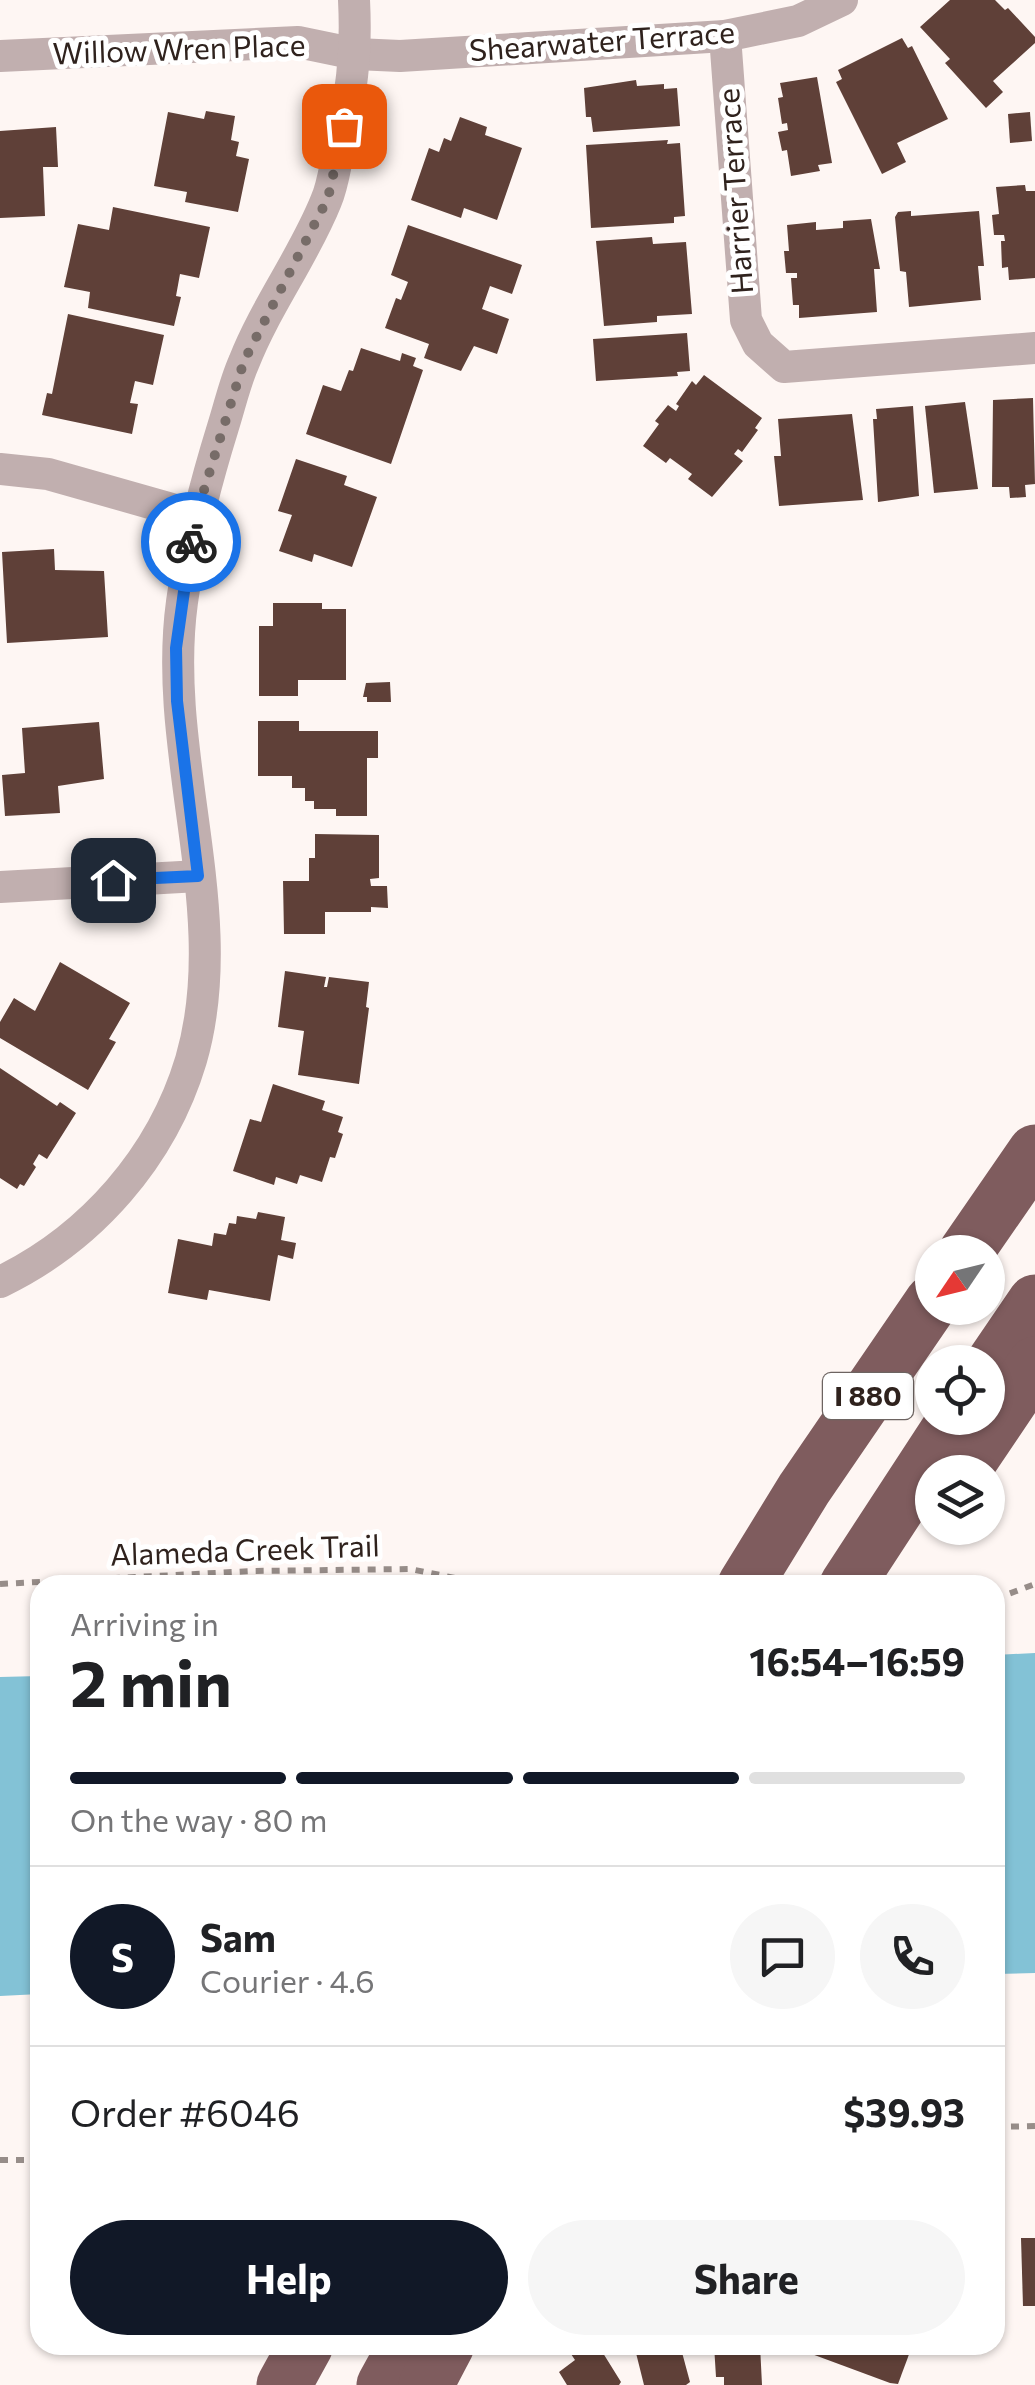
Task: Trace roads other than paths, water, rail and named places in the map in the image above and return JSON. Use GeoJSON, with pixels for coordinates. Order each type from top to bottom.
{"type":"FeatureCollection","features":[{"type":"Feature","properties":{"kind":"highway"},"geometry":{"type":"LineString","coordinates":[[978,1235],[1035,1152]]}},
{"type":"Feature","properties":{"kind":"highway"},"geometry":{"type":"LineString","coordinates":[[1005,1347],[1035,1302]]}},
{"type":"Feature","properties":{"kind":"highway","name":"I 880"},"geometry":{"type":"LineString","coordinates":[[751,1575],[916,1325]]}},
{"type":"Feature","properties":{"kind":"highway"},"geometry":{"type":"LineString","coordinates":[[973,1455],[1035,1364]]}},
{"type":"Feature","properties":{"kind":"highway"},"geometry":{"type":"LineString","coordinates":[[1002,1455],[1035,1426]]}},
{"type":"Feature","properties":{"kind":"highway","name":"I 880"},"geometry":{"type":"LineString","coordinates":[[856,1575],[915,1508]]}},
{"type":"Feature","properties":{"kind":"highway","name":"I 880"},"geometry":{"type":"LineString","coordinates":[[894,1575],[915,1516]]}},
{"type":"Feature","properties":{"kind":"highway"},"geometry":{"type":"LineString","coordinates":[[284,2385],[300,2355]]}},
{"type":"Feature","properties":{"kind":"highway"},"geometry":{"type":"LineString","coordinates":[[384,2385],[400,2355]]}},
{"type":"Feature","properties":{"kind":"highway"},"geometry":{"type":"LineString","coordinates":[[426,2385],[442,2355]]}},
{"type":"Feature","properties":{"kind":"street"},"geometry":{"type":"LineString","coordinates":[[0,1282],[46,1257],[96,1217],[135,1170],[166,1121],[190,1062],[203,998],[204,931],[183,764],[176,648],[196,516],[244,361],[328,198],[352,90],[356,54],[354,0]]}},
{"type":"Feature","properties":{"kind":"street","name":"Shearwater Terrace"},"geometry":{"type":"LineString","coordinates":[[356,54],[400,56],[725,36],[798,21],[842,0]]}},
{"type":"Feature","properties":{"kind":"street","name":"Harrier Terrace"},"geometry":{"type":"LineString","coordinates":[[725,36],[746,320],[758,344],[784,366],[1035,348]]}},
{"type":"Feature","properties":{"kind":"street","name":"Willow Wren Place"},"geometry":{"type":"LineString","coordinates":[[0,56],[298,42],[356,54]]}},
{"type":"Feature","properties":{"kind":"street"},"geometry":{"type":"LineString","coordinates":[[0,469],[48,474],[196,516]]}},
{"type":"Feature","properties":{"kind":"street"},"geometry":{"type":"LineString","coordinates":[[0,887],[198,876]]}},
{"type":"Feature","properties":{"kind":"water"},"geometry":{"type":"Polygon","coordinates":[[[1035,1653],[1035,1973],[1005,1974],[1005,1654],[1035,1653]]]}},
{"type":"Feature","properties":{"kind":"water"},"geometry":{"type":"Polygon","coordinates":[[[30,1676],[30,1994],[0,1996],[0,1677],[30,1676]]]}}]}
